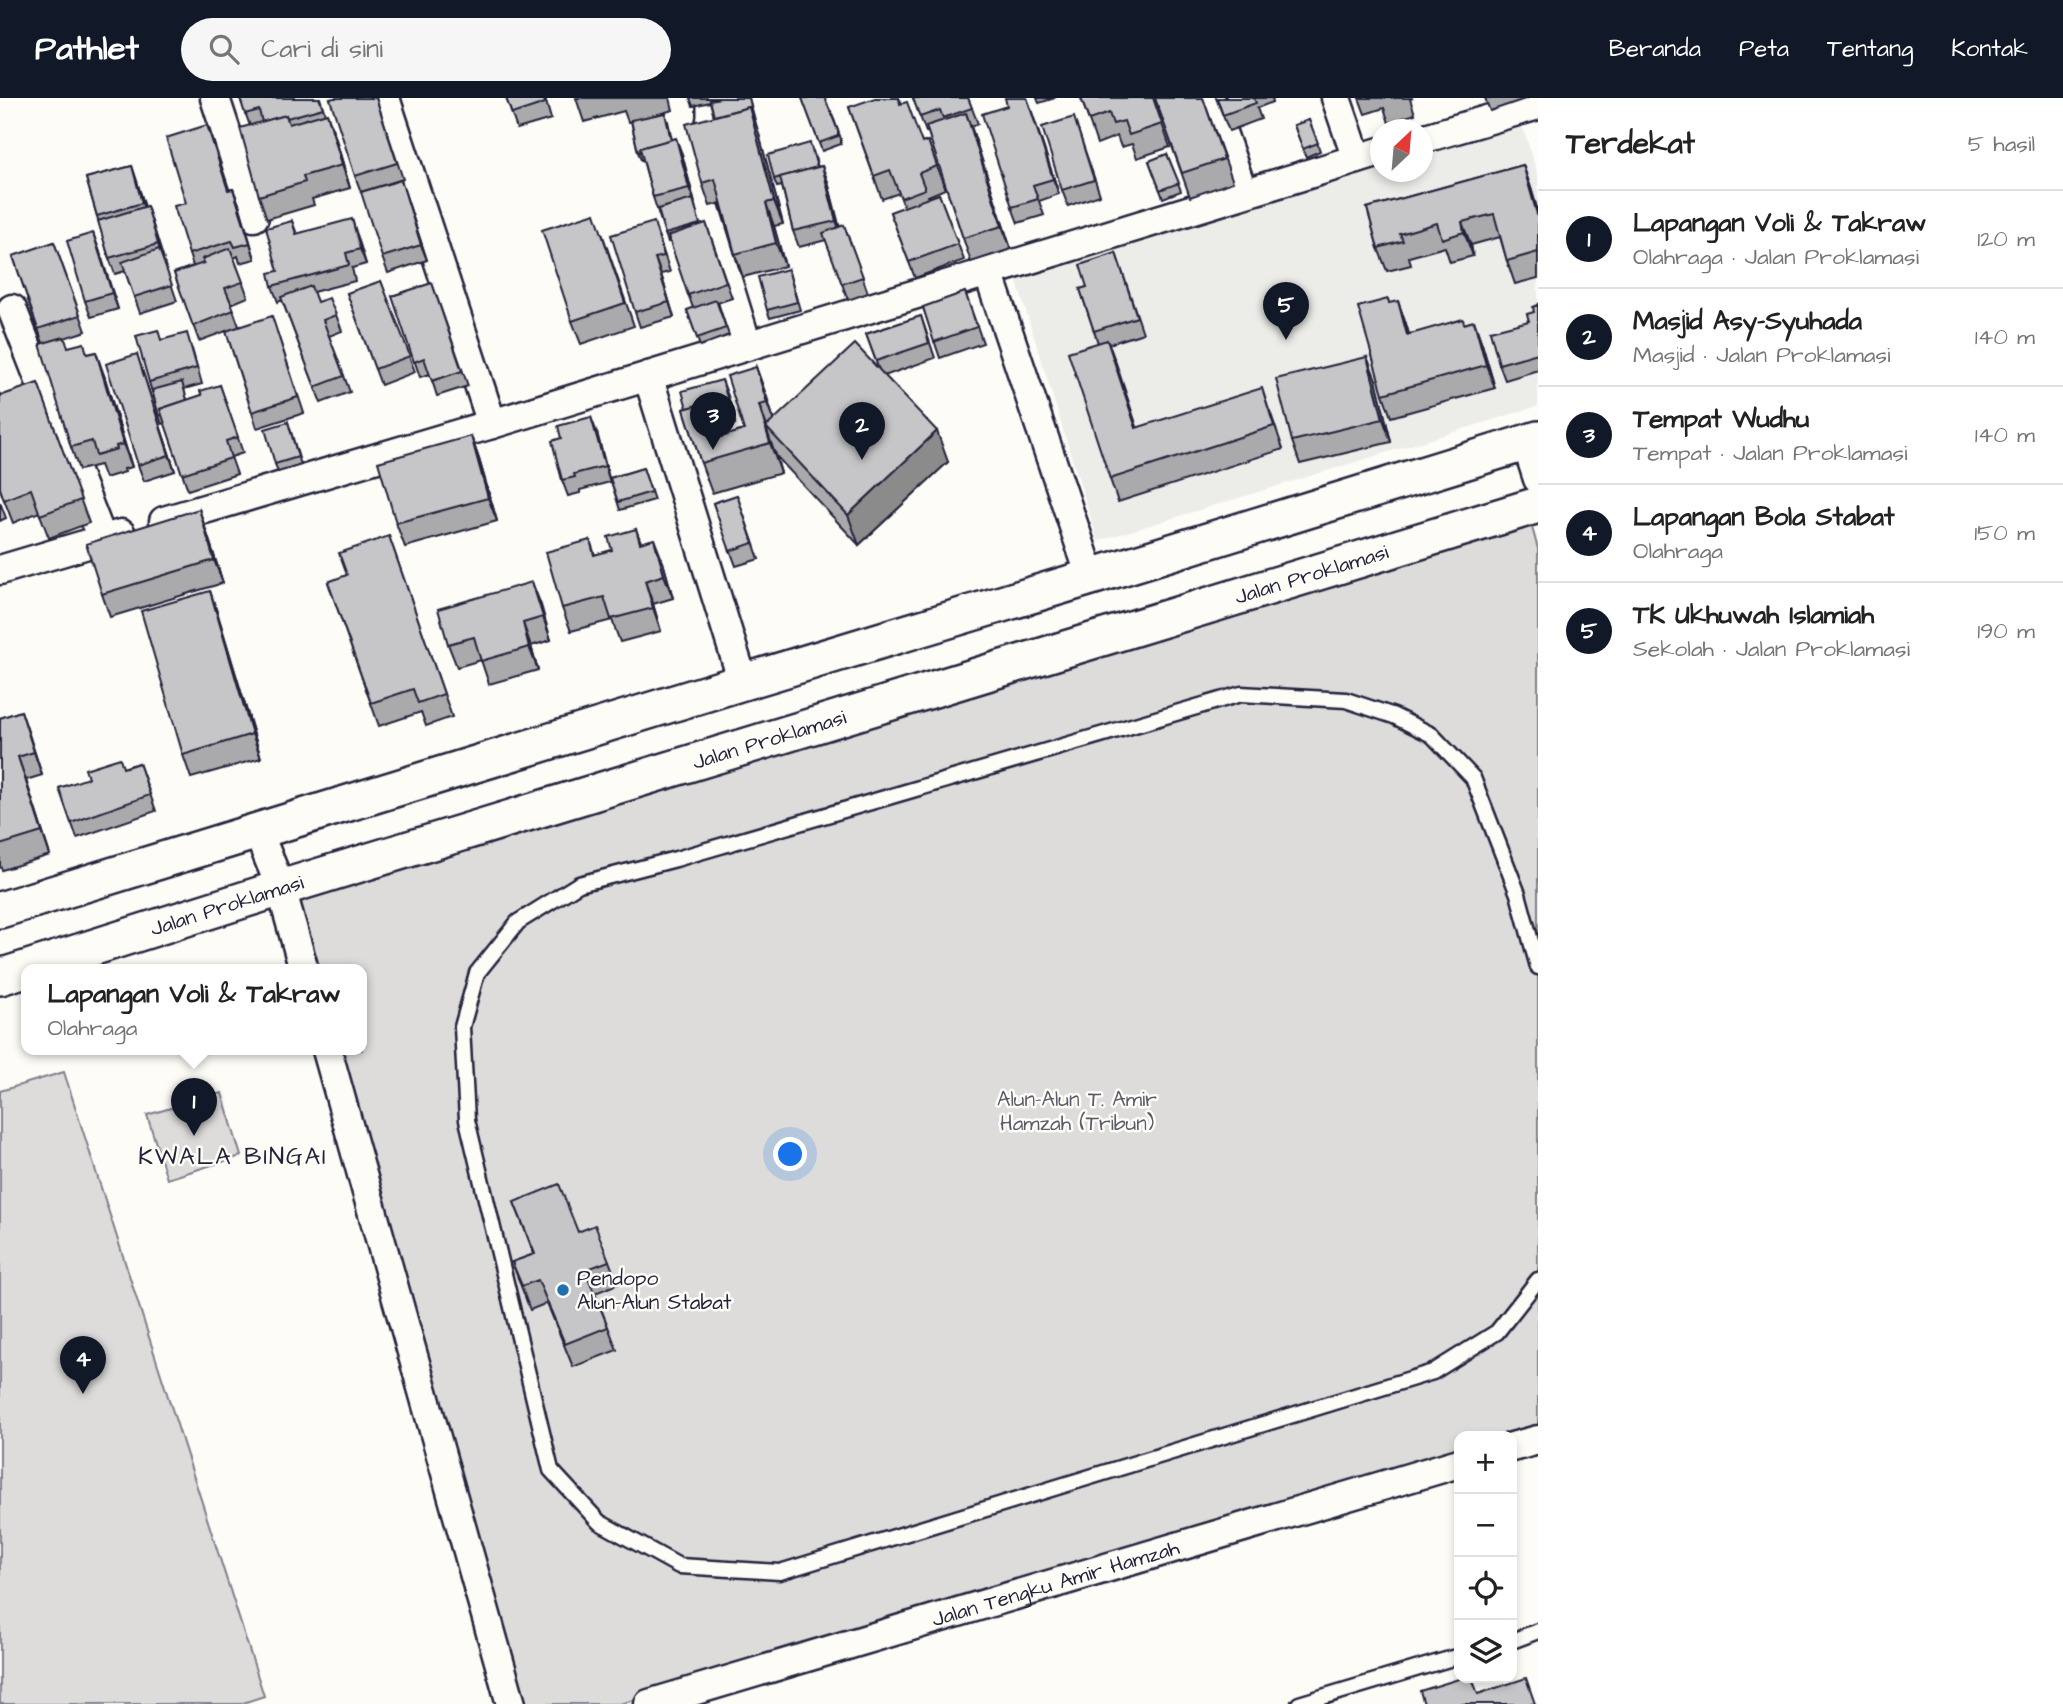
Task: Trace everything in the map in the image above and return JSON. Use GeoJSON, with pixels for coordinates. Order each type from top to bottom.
{"type":"FeatureCollection","features":[{"type":"Feature","properties":{"kind":"street"},"geometry":{"type":"LineString","coordinates":[[215,98],[254,217]]}},
{"type":"Feature","properties":{"kind":"street"},"geometry":{"type":"LineString","coordinates":[[385,98],[492,424]]}},
{"type":"Feature","properties":{"kind":"street"},"geometry":{"type":"LineString","coordinates":[[681,98],[678,128],[747,345]]}},
{"type":"Feature","properties":{"kind":"street"},"geometry":{"type":"LineString","coordinates":[[1210,98],[1243,194]]}},
{"type":"Feature","properties":{"kind":"street"},"geometry":{"type":"LineString","coordinates":[[0,570],[492,424],[1369,155],[1336,98]]}},
{"type":"Feature","properties":{"kind":"street"},"geometry":{"type":"LineString","coordinates":[[1433,136],[1538,105]]}},
{"type":"Feature","properties":{"kind":"street"},"geometry":{"type":"LineString","coordinates":[[988,272],[1091,577]]}},
{"type":"Feature","properties":{"kind":"street"},"geometry":{"type":"LineString","coordinates":[[12,309],[102,539]]}},
{"type":"Feature","properties":{"kind":"street"},"geometry":{"type":"LineString","coordinates":[[648,376],[743,682]]}},
{"type":"Feature","properties":{"kind":"street"},"geometry":{"type":"LineString","coordinates":[[0,910],[1532,441],[1538,479]]}},
{"type":"Feature","properties":{"kind":"street","name":"Jalan Proklamasi"},"geometry":{"type":"LineString","coordinates":[[38,964],[1538,505]]}},
{"type":"Feature","properties":{"kind":"street"},"geometry":{"type":"LineString","coordinates":[[257,831],[281,888],[302,964]]}},
{"type":"Feature","properties":{"kind":"street","name":"Jalan Proklamasi"},"geometry":{"type":"LineString","coordinates":[[0,976],[21,969]]}},
{"type":"Feature","properties":{"kind":"street"},"geometry":{"type":"LineString","coordinates":[[328,1055],[511,1704]]}},
{"type":"Feature","properties":{"kind":"street"},"geometry":{"type":"LineString","coordinates":[[1517,1446],[1538,1440]]}},
{"type":"Feature","properties":{"kind":"street","name":"Jalan Tengku Amir Hamzah"},"geometry":{"type":"LineString","coordinates":[[668,1701],[1454,1465]]}},
{"type":"Feature","properties":{"kind":"lane"},"geometry":{"type":"LineString","coordinates":[[1538,967],[1518,894],[1473,778],[1432,736],[1394,716],[1346,700],[1241,694],[676,859],[579,884],[518,922],[477,973],[462,1027],[467,1120],[551,1470],[598,1522],[679,1566],[780,1572],[1433,1372],[1497,1332],[1538,1280]]}},
{"type":"Feature","properties":{"kind":"lane"},"geometry":{"type":"LineString","coordinates":[[1517,1639],[1538,1631]]}},
{"type":"Feature","properties":{"kind":"lane"},"geometry":{"type":"LineString","coordinates":[[1299,1704],[1454,1658]]}},
{"type":"Feature","properties":{"kind":"shaded area"},"geometry":{"type":"Polygon","coordinates":[[[1520,118],[1538,176],[1538,406],[1098,541],[1014,273],[1370,164],[1370,182],[1433,182],[1433,145],[1520,118]]]}},
{"type":"Feature","properties":{"kind":"green space","name":"Alun-Alun T. Amir Hamzah (Tribun)"},"geometry":{"type":"Polygon","coordinates":[[[1528,513],[1538,549],[1538,1434],[1517,1436],[1517,1431],[1454,1431],[1454,1458],[620,1704],[520,1704],[336,1055],[367,1055],[367,964],[310,964],[290,892],[1528,513]]]}},
{"type":"Feature","properties":{"kind":"green space"},"geometry":{"type":"Polygon","coordinates":[[[64,1072],[264,1696],[240,1704],[0,1704],[0,1091],[64,1072]]]}},
{"type":"Feature","properties":{"kind":"green space"},"geometry":{"type":"Polygon","coordinates":[[[222,1093],[241,1156],[167,1179],[147,1115],[222,1093]]]}},
{"type":"Feature","properties":{"kind":"building"},"geometry":{"type":"Polygon","coordinates":[[[240,98],[319,98],[323,108],[262,122],[259,110],[245,114],[240,98]]]}},
{"type":"Feature","properties":{"kind":"building"},"geometry":{"type":"Polygon","coordinates":[[[376,98],[397,163],[355,176],[330,99],[376,98]]]}},
{"type":"Feature","properties":{"kind":"building"},"geometry":{"type":"Polygon","coordinates":[[[506,98],[544,98],[545,103],[512,114],[506,98]]]}},
{"type":"Feature","properties":{"kind":"building"},"geometry":{"type":"Polygon","coordinates":[[[749,98],[754,118],[749,107],[714,116],[710,100],[749,98]]]}},
{"type":"Feature","properties":{"kind":"building"},"geometry":{"type":"Polygon","coordinates":[[[802,98],[825,98],[838,136],[819,143],[802,98]]]}},
{"type":"Feature","properties":{"kind":"building"},"geometry":{"type":"Polygon","coordinates":[[[875,98],[899,98],[900,104],[907,102],[922,143],[928,141],[937,166],[919,173],[925,189],[901,198],[890,170],[874,176],[849,107],[875,98]]]}},
{"type":"Feature","properties":{"kind":"building"},"geometry":{"type":"Polygon","coordinates":[[[913,98],[968,98],[972,108],[943,118],[940,110],[920,117],[913,98]]]}},
{"type":"Feature","properties":{"kind":"building"},"geometry":{"type":"Polygon","coordinates":[[[1005,98],[1027,98],[1053,179],[1033,185],[1038,199],[1012,207],[982,114],[1007,106],[1005,98]]]}},
{"type":"Feature","properties":{"kind":"building"},"geometry":{"type":"Polygon","coordinates":[[[1081,98],[1153,98],[1162,124],[1129,135],[1124,121],[1113,124],[1109,113],[1089,120],[1081,98]]]}},
{"type":"Feature","properties":{"kind":"building"},"geometry":{"type":"Polygon","coordinates":[[[1155,98],[1203,98],[1224,159],[1182,173],[1155,98]]]}},
{"type":"Feature","properties":{"kind":"building"},"geometry":{"type":"Polygon","coordinates":[[[1217,98],[1254,98],[1256,103],[1223,115],[1217,98]]]}},
{"type":"Feature","properties":{"kind":"building"},"geometry":{"type":"Polygon","coordinates":[[[749,107],[774,201],[766,203],[776,243],[735,254],[715,179],[702,183],[686,124],[749,107]]]}},
{"type":"Feature","properties":{"kind":"building"},"geometry":{"type":"Polygon","coordinates":[[[327,113],[342,165],[303,176],[305,182],[259,196],[240,128],[286,115],[289,124],[327,113]]]}},
{"type":"Feature","properties":{"kind":"building"},"geometry":{"type":"Polygon","coordinates":[[[665,113],[671,140],[640,148],[641,152],[638,152],[631,120],[665,113]]]}},
{"type":"Feature","properties":{"kind":"building"},"geometry":{"type":"Polygon","coordinates":[[[966,113],[1002,226],[963,238],[926,126],[966,113]]]}},
{"type":"Feature","properties":{"kind":"building"},"geometry":{"type":"Polygon","coordinates":[[[1074,117],[1094,180],[1062,190],[1042,127],[1074,117]]]}},
{"type":"Feature","properties":{"kind":"building"},"geometry":{"type":"Polygon","coordinates":[[[1309,120],[1318,143],[1303,149],[1294,125],[1309,120]]]}},
{"type":"Feature","properties":{"kind":"building"},"geometry":{"type":"Polygon","coordinates":[[[207,125],[228,190],[233,189],[250,243],[235,247],[232,241],[189,254],[174,206],[186,203],[166,138],[207,125]]]}},
{"type":"Feature","properties":{"kind":"building"},"geometry":{"type":"Polygon","coordinates":[[[676,138],[689,188],[653,197],[640,148],[676,138]]]}},
{"type":"Feature","properties":{"kind":"building"},"geometry":{"type":"Polygon","coordinates":[[[810,143],[817,167],[774,179],[768,155],[810,143]]]}},
{"type":"Feature","properties":{"kind":"building"},"geometry":{"type":"Polygon","coordinates":[[[1167,154],[1179,183],[1160,190],[1149,161],[1167,154]]]}},
{"type":"Feature","properties":{"kind":"building"},"geometry":{"type":"Polygon","coordinates":[[[1523,165],[1538,218],[1538,252],[1507,261],[1494,214],[1462,222],[1464,232],[1442,239],[1437,223],[1400,234],[1403,241],[1378,248],[1367,208],[1523,165]]]}},
{"type":"Feature","properties":{"kind":"building"},"geometry":{"type":"Polygon","coordinates":[[[132,166],[142,203],[97,216],[86,178],[132,166]]]}},
{"type":"Feature","properties":{"kind":"building"},"geometry":{"type":"Polygon","coordinates":[[[822,166],[836,221],[793,231],[780,177],[822,166]]]}},
{"type":"Feature","properties":{"kind":"building"},"geometry":{"type":"Polygon","coordinates":[[[401,180],[421,245],[382,257],[361,192],[401,180]]]}},
{"type":"Feature","properties":{"kind":"building"},"geometry":{"type":"Polygon","coordinates":[[[939,194],[958,244],[909,262],[890,212],[939,194]]]}},
{"type":"Feature","properties":{"kind":"building"},"geometry":{"type":"Polygon","coordinates":[[[693,199],[700,224],[665,234],[658,209],[693,199]]]}},
{"type":"Feature","properties":{"kind":"building"},"geometry":{"type":"Polygon","coordinates":[[[147,206],[158,244],[109,258],[98,221],[147,206]]]}},
{"type":"Feature","properties":{"kind":"building"},"geometry":{"type":"Polygon","coordinates":[[[595,213],[625,303],[572,321],[542,230],[595,213]]]}},
{"type":"Feature","properties":{"kind":"building"},"geometry":{"type":"Polygon","coordinates":[[[352,219],[360,249],[346,253],[349,265],[272,286],[269,273],[278,271],[266,228],[292,221],[296,234],[352,219]]]}},
{"type":"Feature","properties":{"kind":"building"},"geometry":{"type":"Polygon","coordinates":[[[654,222],[664,256],[655,258],[669,302],[635,312],[611,235],[654,222]]]}},
{"type":"Feature","properties":{"kind":"building"},"geometry":{"type":"Polygon","coordinates":[[[706,223],[726,282],[688,295],[668,236],[706,223]]]}},
{"type":"Feature","properties":{"kind":"building"},"geometry":{"type":"Polygon","coordinates":[[[844,225],[863,277],[842,284],[823,233],[844,225]]]}},
{"type":"Feature","properties":{"kind":"building"},"geometry":{"type":"Polygon","coordinates":[[[93,233],[112,293],[85,301],[67,241],[93,233]]]}},
{"type":"Feature","properties":{"kind":"building"},"geometry":{"type":"Polygon","coordinates":[[[54,242],[80,315],[38,329],[13,256],[54,242]]]}},
{"type":"Feature","properties":{"kind":"building"},"geometry":{"type":"Polygon","coordinates":[[[230,248],[243,282],[225,288],[234,310],[193,326],[174,273],[204,263],[202,259],[230,248]]]}},
{"type":"Feature","properties":{"kind":"building"},"geometry":{"type":"Polygon","coordinates":[[[159,249],[172,285],[134,297],[122,262],[159,249]]]}},
{"type":"Feature","properties":{"kind":"building"},"geometry":{"type":"Polygon","coordinates":[[[1116,253],[1137,317],[1094,331],[1080,289],[1087,287],[1080,265],[1116,253]]]}},
{"type":"Feature","properties":{"kind":"building"},"geometry":{"type":"Polygon","coordinates":[[[788,269],[797,302],[767,310],[758,277],[788,269]]]}},
{"type":"Feature","properties":{"kind":"building"},"geometry":{"type":"Polygon","coordinates":[[[381,281],[410,356],[375,369],[347,293],[381,281]]]}},
{"type":"Feature","properties":{"kind":"building"},"geometry":{"type":"Polygon","coordinates":[[[432,283],[462,371],[432,381],[424,358],[414,362],[392,296],[432,283]]]}},
{"type":"Feature","properties":{"kind":"building"},"geometry":{"type":"Polygon","coordinates":[[[311,286],[317,302],[329,298],[336,315],[323,320],[344,376],[315,387],[281,297],[311,286]]]}},
{"type":"Feature","properties":{"kind":"building"},"geometry":{"type":"Polygon","coordinates":[[[965,292],[977,327],[934,342],[923,307],[965,292]]]}},
{"type":"Feature","properties":{"kind":"building"},"geometry":{"type":"Polygon","coordinates":[[[1388,299],[1389,303],[1398,301],[1407,335],[1463,319],[1464,324],[1474,321],[1486,365],[1383,394],[1358,307],[1388,299]]]}},
{"type":"Feature","properties":{"kind":"building"},"geometry":{"type":"Polygon","coordinates":[[[716,300],[726,328],[697,338],[687,310],[716,300]]]}},
{"type":"Feature","properties":{"kind":"building"},"geometry":{"type":"Polygon","coordinates":[[[1538,305],[1538,353],[1499,364],[1490,331],[1529,321],[1527,314],[1534,312],[1533,307],[1538,305]]]}},
{"type":"Feature","properties":{"kind":"building"},"geometry":{"type":"Polygon","coordinates":[[[272,316],[298,397],[252,412],[226,331],[272,316]]]}},
{"type":"Feature","properties":{"kind":"building"},"geometry":{"type":"Polygon","coordinates":[[[921,316],[929,343],[876,361],[866,334],[921,316]]]}},
{"type":"Feature","properties":{"kind":"building"},"geometry":{"type":"Polygon","coordinates":[[[158,330],[161,340],[187,333],[197,368],[149,382],[136,336],[158,330]]]}},
{"type":"Feature","properties":{"kind":"building"},"geometry":{"type":"Polygon","coordinates":[[[64,337],[68,347],[84,343],[87,354],[96,352],[123,444],[116,446],[117,449],[96,455],[92,441],[71,447],[40,344],[64,337]]]}},
{"type":"Feature","properties":{"kind":"building"},"geometry":{"type":"Polygon","coordinates":[[[1107,340],[1136,428],[1262,388],[1274,426],[1110,479],[1068,352],[1107,340]]]}},
{"type":"Feature","properties":{"kind":"building"},"geometry":{"type":"Polygon","coordinates":[[[855,344],[937,431],[848,515],[766,427],[855,344]]]}},
{"type":"Feature","properties":{"kind":"building"},"geometry":{"type":"Polygon","coordinates":[[[137,354],[169,455],[138,465],[106,364],[137,354]]]}},
{"type":"Feature","properties":{"kind":"building"},"geometry":{"type":"Polygon","coordinates":[[[1367,357],[1383,419],[1292,441],[1276,379],[1367,357]]]}},
{"type":"Feature","properties":{"kind":"building"},"geometry":{"type":"Polygon","coordinates":[[[756,367],[767,403],[759,405],[770,443],[701,463],[684,409],[711,401],[721,437],[744,430],[727,376],[756,367]]]}},
{"type":"Feature","properties":{"kind":"building"},"geometry":{"type":"Polygon","coordinates":[[[722,380],[730,408],[715,412],[711,401],[687,408],[682,391],[722,380]]]}},
{"type":"Feature","properties":{"kind":"building"},"geometry":{"type":"Polygon","coordinates":[[[182,382],[187,400],[160,409],[162,415],[159,416],[152,390],[182,382]]]}},
{"type":"Feature","properties":{"kind":"building"},"geometry":{"type":"Polygon","coordinates":[[[38,383],[81,500],[40,515],[31,489],[4,500],[0,488],[0,396],[38,383]]]}},
{"type":"Feature","properties":{"kind":"building"},"geometry":{"type":"Polygon","coordinates":[[[220,385],[238,437],[226,441],[231,458],[182,474],[160,409],[202,395],[200,391],[220,385]]]}},
{"type":"Feature","properties":{"kind":"building"},"geometry":{"type":"Polygon","coordinates":[[[591,417],[605,466],[562,480],[552,441],[561,438],[558,426],[591,417]]]}},
{"type":"Feature","properties":{"kind":"building"},"geometry":{"type":"Polygon","coordinates":[[[288,422],[298,457],[275,464],[265,429],[288,422]]]}},
{"type":"Feature","properties":{"kind":"building"},"geometry":{"type":"Polygon","coordinates":[[[471,436],[488,498],[396,523],[378,462],[471,436]]]}},
{"type":"Feature","properties":{"kind":"building"},"geometry":{"type":"Polygon","coordinates":[[[643,468],[651,492],[618,502],[610,478],[643,468]]]}},
{"type":"Feature","properties":{"kind":"building"},"geometry":{"type":"Polygon","coordinates":[[[737,495],[753,543],[730,551],[713,503],[737,495]]]}},
{"type":"Feature","properties":{"kind":"building"},"geometry":{"type":"Polygon","coordinates":[[[199,509],[214,560],[102,594],[86,544],[199,509]]]}},
{"type":"Feature","properties":{"kind":"building"},"geometry":{"type":"Polygon","coordinates":[[[636,529],[640,543],[654,539],[664,575],[645,581],[653,608],[611,619],[604,597],[562,608],[546,552],[590,540],[594,555],[612,550],[608,537],[636,529]]]}},
{"type":"Feature","properties":{"kind":"building"},"geometry":{"type":"Polygon","coordinates":[[[389,536],[444,694],[418,703],[413,689],[371,703],[328,582],[347,575],[339,553],[389,536]]]}},
{"type":"Feature","properties":{"kind":"building"},"geometry":{"type":"Polygon","coordinates":[[[532,582],[543,617],[523,623],[529,647],[481,661],[474,637],[448,644],[438,609],[532,582]]]}},
{"type":"Feature","properties":{"kind":"building"},"geometry":{"type":"Polygon","coordinates":[[[210,591],[252,734],[183,755],[141,611],[210,591]]]}},
{"type":"Feature","properties":{"kind":"building"},"geometry":{"type":"Polygon","coordinates":[[[21,711],[34,752],[18,757],[42,832],[0,845],[0,718],[21,711]]]}},
{"type":"Feature","properties":{"kind":"building"},"geometry":{"type":"Polygon","coordinates":[[[120,758],[123,768],[139,763],[150,795],[71,823],[59,788],[88,778],[85,769],[120,758]]]}},
{"type":"Feature","properties":{"kind":"building","name":"Pendopo Alun-Alun Stabat"},"geometry":{"type":"Polygon","coordinates":[[[559,1184],[578,1232],[595,1225],[609,1261],[585,1270],[608,1327],[565,1344],[538,1280],[522,1286],[512,1262],[535,1254],[514,1202],[559,1184]]]}},
{"type":"Feature","properties":{"kind":"building"},"geometry":{"type":"Polygon","coordinates":[[[1526,1678],[1535,1704],[1424,1704],[1420,1691],[1454,1680],[1454,1683],[1474,1683],[1478,1694],[1526,1678]]]}},
{"type":"Feature","properties":{"kind":"place","name":"TK Ukhuwah Islamiah"},"geometry":{"type":"Point","coordinates":[1286,340]}},
{"type":"Feature","properties":{"kind":"place","name":"Tempat Wudhu"},"geometry":{"type":"Point","coordinates":[713,450]}},
{"type":"Feature","properties":{"kind":"place","name":"Masjid Asy-Syuhada"},"geometry":{"type":"Point","coordinates":[862,460]}},
{"type":"Feature","properties":{"kind":"place","name":"Lapangan Voli & Takraw"},"geometry":{"type":"Point","coordinates":[194,1136]}},
{"type":"Feature","properties":{"kind":"place","name":"Pendopo Alun-Alun Stabat"},"geometry":{"type":"Point","coordinates":[563,1290]}},
{"type":"Feature","properties":{"kind":"place","name":"Lapangan Bola Stabat"},"geometry":{"type":"Point","coordinates":[83,1394]}},
{"type":"Feature","properties":{"kind":"district","name":"KWALA BINGAI"},"geometry":{"type":"Point","coordinates":[233,1157]}}]}
